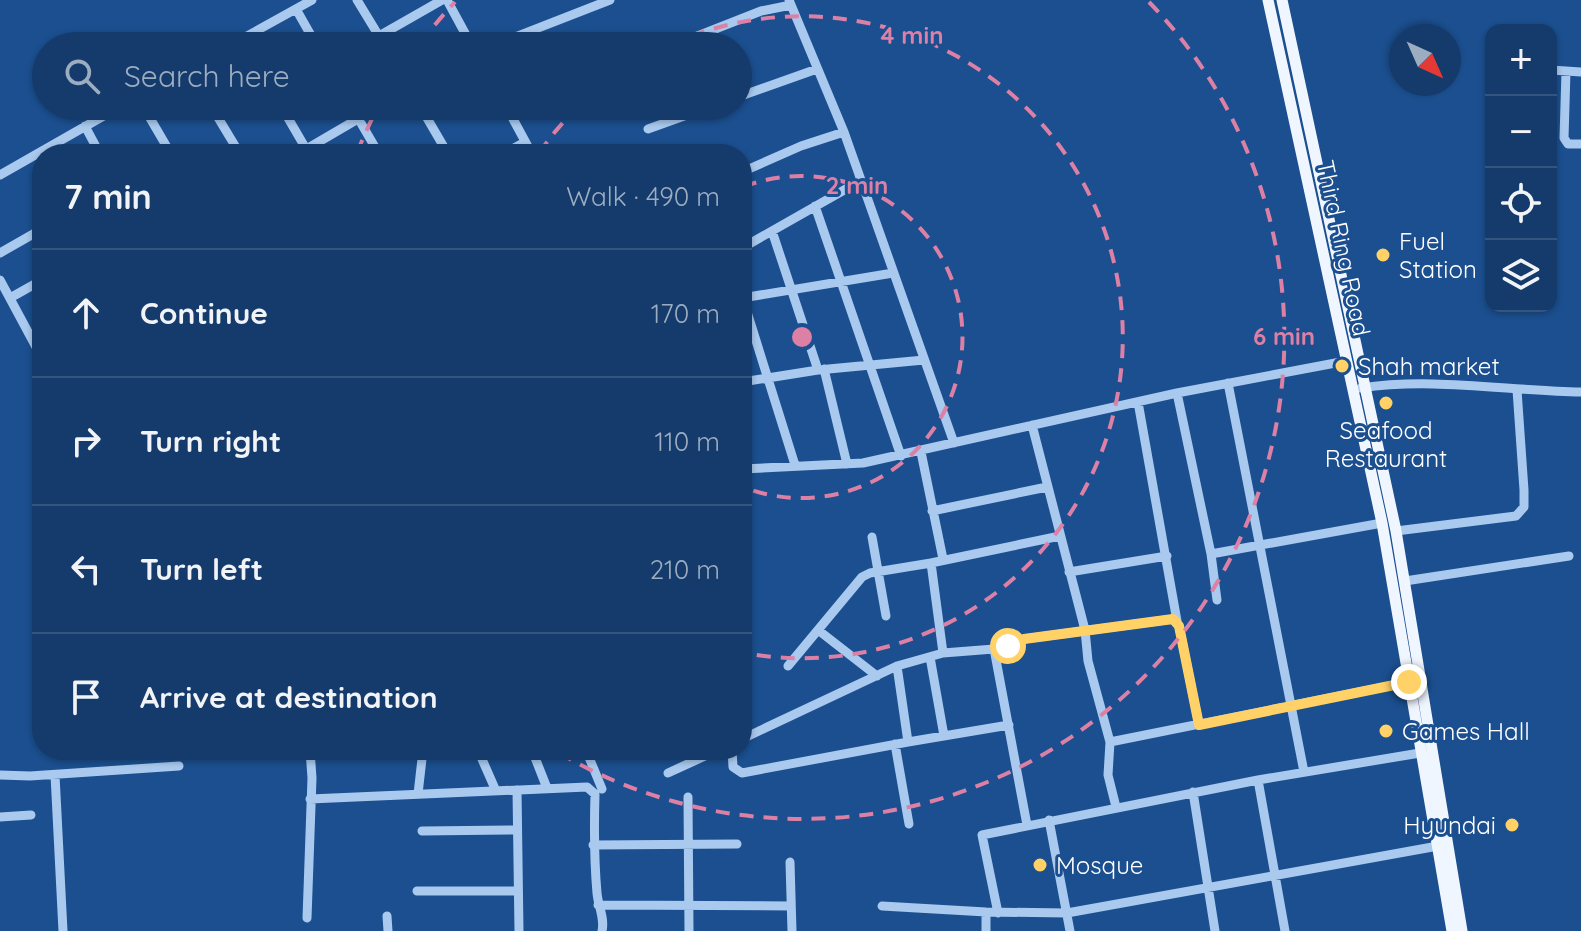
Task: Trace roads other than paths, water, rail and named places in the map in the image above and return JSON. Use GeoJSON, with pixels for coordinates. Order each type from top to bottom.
{"type":"FeatureCollection","features":[{"type":"Feature","properties":{"kind":"main road","name":"Third Ring Road"},"geometry":{"type":"LineString","coordinates":[[1268,0],[1346,361],[1359,389],[1420,753],[1456,926]]}},
{"type":"Feature","properties":{"kind":"main road"},"geometry":{"type":"LineString","coordinates":[[1282,0],[1359,389],[1396,531],[1456,926]]}},
{"type":"Feature","properties":{"kind":"street"},"geometry":{"type":"LineString","coordinates":[[260,32],[312,0]]}},
{"type":"Feature","properties":{"kind":"street"},"geometry":{"type":"LineString","coordinates":[[357,0],[377,32]]}},
{"type":"Feature","properties":{"kind":"street"},"geometry":{"type":"LineString","coordinates":[[386,32],[444,0],[463,32]]}},
{"type":"Feature","properties":{"kind":"street"},"geometry":{"type":"LineString","coordinates":[[528,32],[610,0]]}},
{"type":"Feature","properties":{"kind":"street"},"geometry":{"type":"LineString","coordinates":[[708,32],[790,3],[844,132],[954,443]]}},
{"type":"Feature","properties":{"kind":"street"},"geometry":{"type":"LineString","coordinates":[[296,9],[309,32]]}},
{"type":"Feature","properties":{"kind":"street"},"geometry":{"type":"LineString","coordinates":[[752,92],[817,69]]}},
{"type":"Feature","properties":{"kind":"street"},"geometry":{"type":"LineString","coordinates":[[1557,70],[1581,72]]}},
{"type":"Feature","properties":{"kind":"street"},"geometry":{"type":"LineString","coordinates":[[1566,71],[1564,138],[1568,144],[1581,144]]}},
{"type":"Feature","properties":{"kind":"street"},"geometry":{"type":"LineString","coordinates":[[62,144],[96,120]]}},
{"type":"Feature","properties":{"kind":"street"},"geometry":{"type":"LineString","coordinates":[[151,120],[165,144]]}},
{"type":"Feature","properties":{"kind":"street"},"geometry":{"type":"LineString","coordinates":[[219,120],[234,144]]}},
{"type":"Feature","properties":{"kind":"street"},"geometry":{"type":"LineString","coordinates":[[288,120],[301,144]]}},
{"type":"Feature","properties":{"kind":"street"},"geometry":{"type":"LineString","coordinates":[[318,144],[356,120]]}},
{"type":"Feature","properties":{"kind":"street"},"geometry":{"type":"LineString","coordinates":[[359,120],[373,144]]}},
{"type":"Feature","properties":{"kind":"street"},"geometry":{"type":"LineString","coordinates":[[428,120],[442,144]]}},
{"type":"Feature","properties":{"kind":"street"},"geometry":{"type":"LineString","coordinates":[[513,120],[525,142],[521,144]]}},
{"type":"Feature","properties":{"kind":"street"},"geometry":{"type":"LineString","coordinates":[[648,129],[673,120]]}},
{"type":"Feature","properties":{"kind":"street"},"geometry":{"type":"LineString","coordinates":[[85,126],[95,144]]}},
{"type":"Feature","properties":{"kind":"street"},"geometry":{"type":"LineString","coordinates":[[752,168],[801,146],[844,132]]}},
{"type":"Feature","properties":{"kind":"street"},"geometry":{"type":"LineString","coordinates":[[0,175],[32,160]]}},
{"type":"Feature","properties":{"kind":"street"},"geometry":{"type":"LineString","coordinates":[[752,242],[860,181]]}},
{"type":"Feature","properties":{"kind":"street"},"geometry":{"type":"LineString","coordinates":[[815,206],[901,456]]}},
{"type":"Feature","properties":{"kind":"street"},"geometry":{"type":"LineString","coordinates":[[772,231],[790,290],[821,369],[847,464]]}},
{"type":"Feature","properties":{"kind":"street"},"geometry":{"type":"LineString","coordinates":[[0,253],[32,235]]}},
{"type":"Feature","properties":{"kind":"street"},"geometry":{"type":"LineString","coordinates":[[752,296],[893,273]]}},
{"type":"Feature","properties":{"kind":"street"},"geometry":{"type":"LineString","coordinates":[[0,280],[32,339]]}},
{"type":"Feature","properties":{"kind":"street"},"geometry":{"type":"LineString","coordinates":[[10,298],[32,286]]}},
{"type":"Feature","properties":{"kind":"street"},"geometry":{"type":"LineString","coordinates":[[752,327],[795,465]]}},
{"type":"Feature","properties":{"kind":"street"},"geometry":{"type":"LineString","coordinates":[[752,380],[821,369],[924,360]]}},
{"type":"Feature","properties":{"kind":"street"},"geometry":{"type":"LineString","coordinates":[[752,465],[847,464],[901,456],[1177,393],[1346,361]]}},
{"type":"Feature","properties":{"kind":"street"},"geometry":{"type":"LineString","coordinates":[[1228,383],[1304,772]]}},
{"type":"Feature","properties":{"kind":"street"},"geometry":{"type":"LineString","coordinates":[[1359,389],[1382,385],[1581,392]]}},
{"type":"Feature","properties":{"kind":"street"},"geometry":{"type":"LineString","coordinates":[[1396,531],[1516,516],[1524,507],[1517,390]]}},
{"type":"Feature","properties":{"kind":"street"},"geometry":{"type":"LineString","coordinates":[[1177,393],[1211,554],[1217,600]]}},
{"type":"Feature","properties":{"kind":"street"},"geometry":{"type":"LineString","coordinates":[[1138,402],[1199,725]]}},
{"type":"Feature","properties":{"kind":"street"},"geometry":{"type":"LineString","coordinates":[[1032,425],[1085,630],[1088,661],[1110,742],[1108,775],[1116,807]]}},
{"type":"Feature","properties":{"kind":"street"},"geometry":{"type":"LineString","coordinates":[[921,452],[943,559]]}},
{"type":"Feature","properties":{"kind":"street"},"geometry":{"type":"LineString","coordinates":[[932,511],[1047,487]]}},
{"type":"Feature","properties":{"kind":"street"},"geometry":{"type":"LineString","coordinates":[[1211,554],[1382,523]]}},
{"type":"Feature","properties":{"kind":"street"},"geometry":{"type":"LineString","coordinates":[[788,666],[862,577],[1060,536]]}},
{"type":"Feature","properties":{"kind":"street"},"geometry":{"type":"LineString","coordinates":[[872,537],[886,616]]}},
{"type":"Feature","properties":{"kind":"street"},"geometry":{"type":"LineString","coordinates":[[1069,572],[1167,556]]}},
{"type":"Feature","properties":{"kind":"street"},"geometry":{"type":"LineString","coordinates":[[1405,581],[1569,556]]}},
{"type":"Feature","properties":{"kind":"street"},"geometry":{"type":"LineString","coordinates":[[931,563],[943,653]]}},
{"type":"Feature","properties":{"kind":"street"},"geometry":{"type":"LineString","coordinates":[[752,734],[897,666],[943,653],[994,649],[1024,639],[1085,630],[1166,619],[1177,621]]}},
{"type":"Feature","properties":{"kind":"street"},"geometry":{"type":"LineString","coordinates":[[818,630],[877,676]]}},
{"type":"Feature","properties":{"kind":"street"},"geometry":{"type":"LineString","coordinates":[[994,649],[1027,825]]}},
{"type":"Feature","properties":{"kind":"street"},"geometry":{"type":"LineString","coordinates":[[930,657],[944,736]]}},
{"type":"Feature","properties":{"kind":"street"},"geometry":{"type":"LineString","coordinates":[[897,666],[908,742]]}},
{"type":"Feature","properties":{"kind":"street"},"geometry":{"type":"LineString","coordinates":[[1110,742],[1409,682]]}},
{"type":"Feature","properties":{"kind":"street"},"geometry":{"type":"LineString","coordinates":[[733,760],[733,767],[742,773],[1009,725]]}},
{"type":"Feature","properties":{"kind":"street"},"geometry":{"type":"LineString","coordinates":[[895,744],[909,824]]}},
{"type":"Feature","properties":{"kind":"street"},"geometry":{"type":"LineString","coordinates":[[998,913],[982,835],[1193,792],[1420,753]]}},
{"type":"Feature","properties":{"kind":"street"},"geometry":{"type":"LineString","coordinates":[[307,918],[310,760]]}},
{"type":"Feature","properties":{"kind":"street"},"geometry":{"type":"LineString","coordinates":[[418,794],[422,760]]}},
{"type":"Feature","properties":{"kind":"street"},"geometry":{"type":"LineString","coordinates":[[482,760],[496,791]]}},
{"type":"Feature","properties":{"kind":"street"},"geometry":{"type":"LineString","coordinates":[[536,760],[547,788]]}},
{"type":"Feature","properties":{"kind":"street"},"geometry":{"type":"LineString","coordinates":[[590,760],[602,789]]}},
{"type":"Feature","properties":{"kind":"street"},"geometry":{"type":"LineString","coordinates":[[668,773],[696,760]]}},
{"type":"Feature","properties":{"kind":"street"},"geometry":{"type":"LineString","coordinates":[[0,775],[55,775],[179,766]]}},
{"type":"Feature","properties":{"kind":"street"},"geometry":{"type":"LineString","coordinates":[[55,775],[63,931]]}},
{"type":"Feature","properties":{"kind":"street"},"geometry":{"type":"LineString","coordinates":[[1258,780],[1285,931]]}},
{"type":"Feature","properties":{"kind":"street"},"geometry":{"type":"LineString","coordinates":[[310,799],[547,788],[593,789],[593,845],[602,931]]}},
{"type":"Feature","properties":{"kind":"street"},"geometry":{"type":"LineString","coordinates":[[517,790],[519,931]]}},
{"type":"Feature","properties":{"kind":"street"},"geometry":{"type":"LineString","coordinates":[[1193,792],[1215,931]]}},
{"type":"Feature","properties":{"kind":"street"},"geometry":{"type":"LineString","coordinates":[[688,797],[689,931]]}},
{"type":"Feature","properties":{"kind":"street"},"geometry":{"type":"LineString","coordinates":[[0,817],[31,815]]}},
{"type":"Feature","properties":{"kind":"street"},"geometry":{"type":"LineString","coordinates":[[1049,820],[1070,931]]}},
{"type":"Feature","properties":{"kind":"street"},"geometry":{"type":"LineString","coordinates":[[422,831],[517,830]]}},
{"type":"Feature","properties":{"kind":"street"},"geometry":{"type":"LineString","coordinates":[[593,845],[737,844]]}},
{"type":"Feature","properties":{"kind":"street"},"geometry":{"type":"LineString","coordinates":[[882,906],[998,913],[1067,913],[1438,846]]}},
{"type":"Feature","properties":{"kind":"street"},"geometry":{"type":"LineString","coordinates":[[790,862],[792,931]]}},
{"type":"Feature","properties":{"kind":"street"},"geometry":{"type":"LineString","coordinates":[[417,891],[518,891]]}},
{"type":"Feature","properties":{"kind":"street"},"geometry":{"type":"LineString","coordinates":[[598,905],[791,906]]}},
{"type":"Feature","properties":{"kind":"street"},"geometry":{"type":"LineString","coordinates":[[986,912],[986,931]]}},
{"type":"Feature","properties":{"kind":"street"},"geometry":{"type":"LineString","coordinates":[[387,916],[388,931]]}},
{"type":"Feature","properties":{"kind":"place","name":"Fuel Station"},"geometry":{"type":"Point","coordinates":[1383,255]}},
{"type":"Feature","properties":{"kind":"place","name":"Shah market"},"geometry":{"type":"Point","coordinates":[1342,366]}},
{"type":"Feature","properties":{"kind":"place","name":"Seafood Restaurant"},"geometry":{"type":"Point","coordinates":[1386,403]}},
{"type":"Feature","properties":{"kind":"place","name":"Games Hall"},"geometry":{"type":"Point","coordinates":[1386,731]}},
{"type":"Feature","properties":{"kind":"place","name":"Hyundai"},"geometry":{"type":"Point","coordinates":[1512,825]}},
{"type":"Feature","properties":{"kind":"place","name":"Mosque"},"geometry":{"type":"Point","coordinates":[1040,865]}}]}
